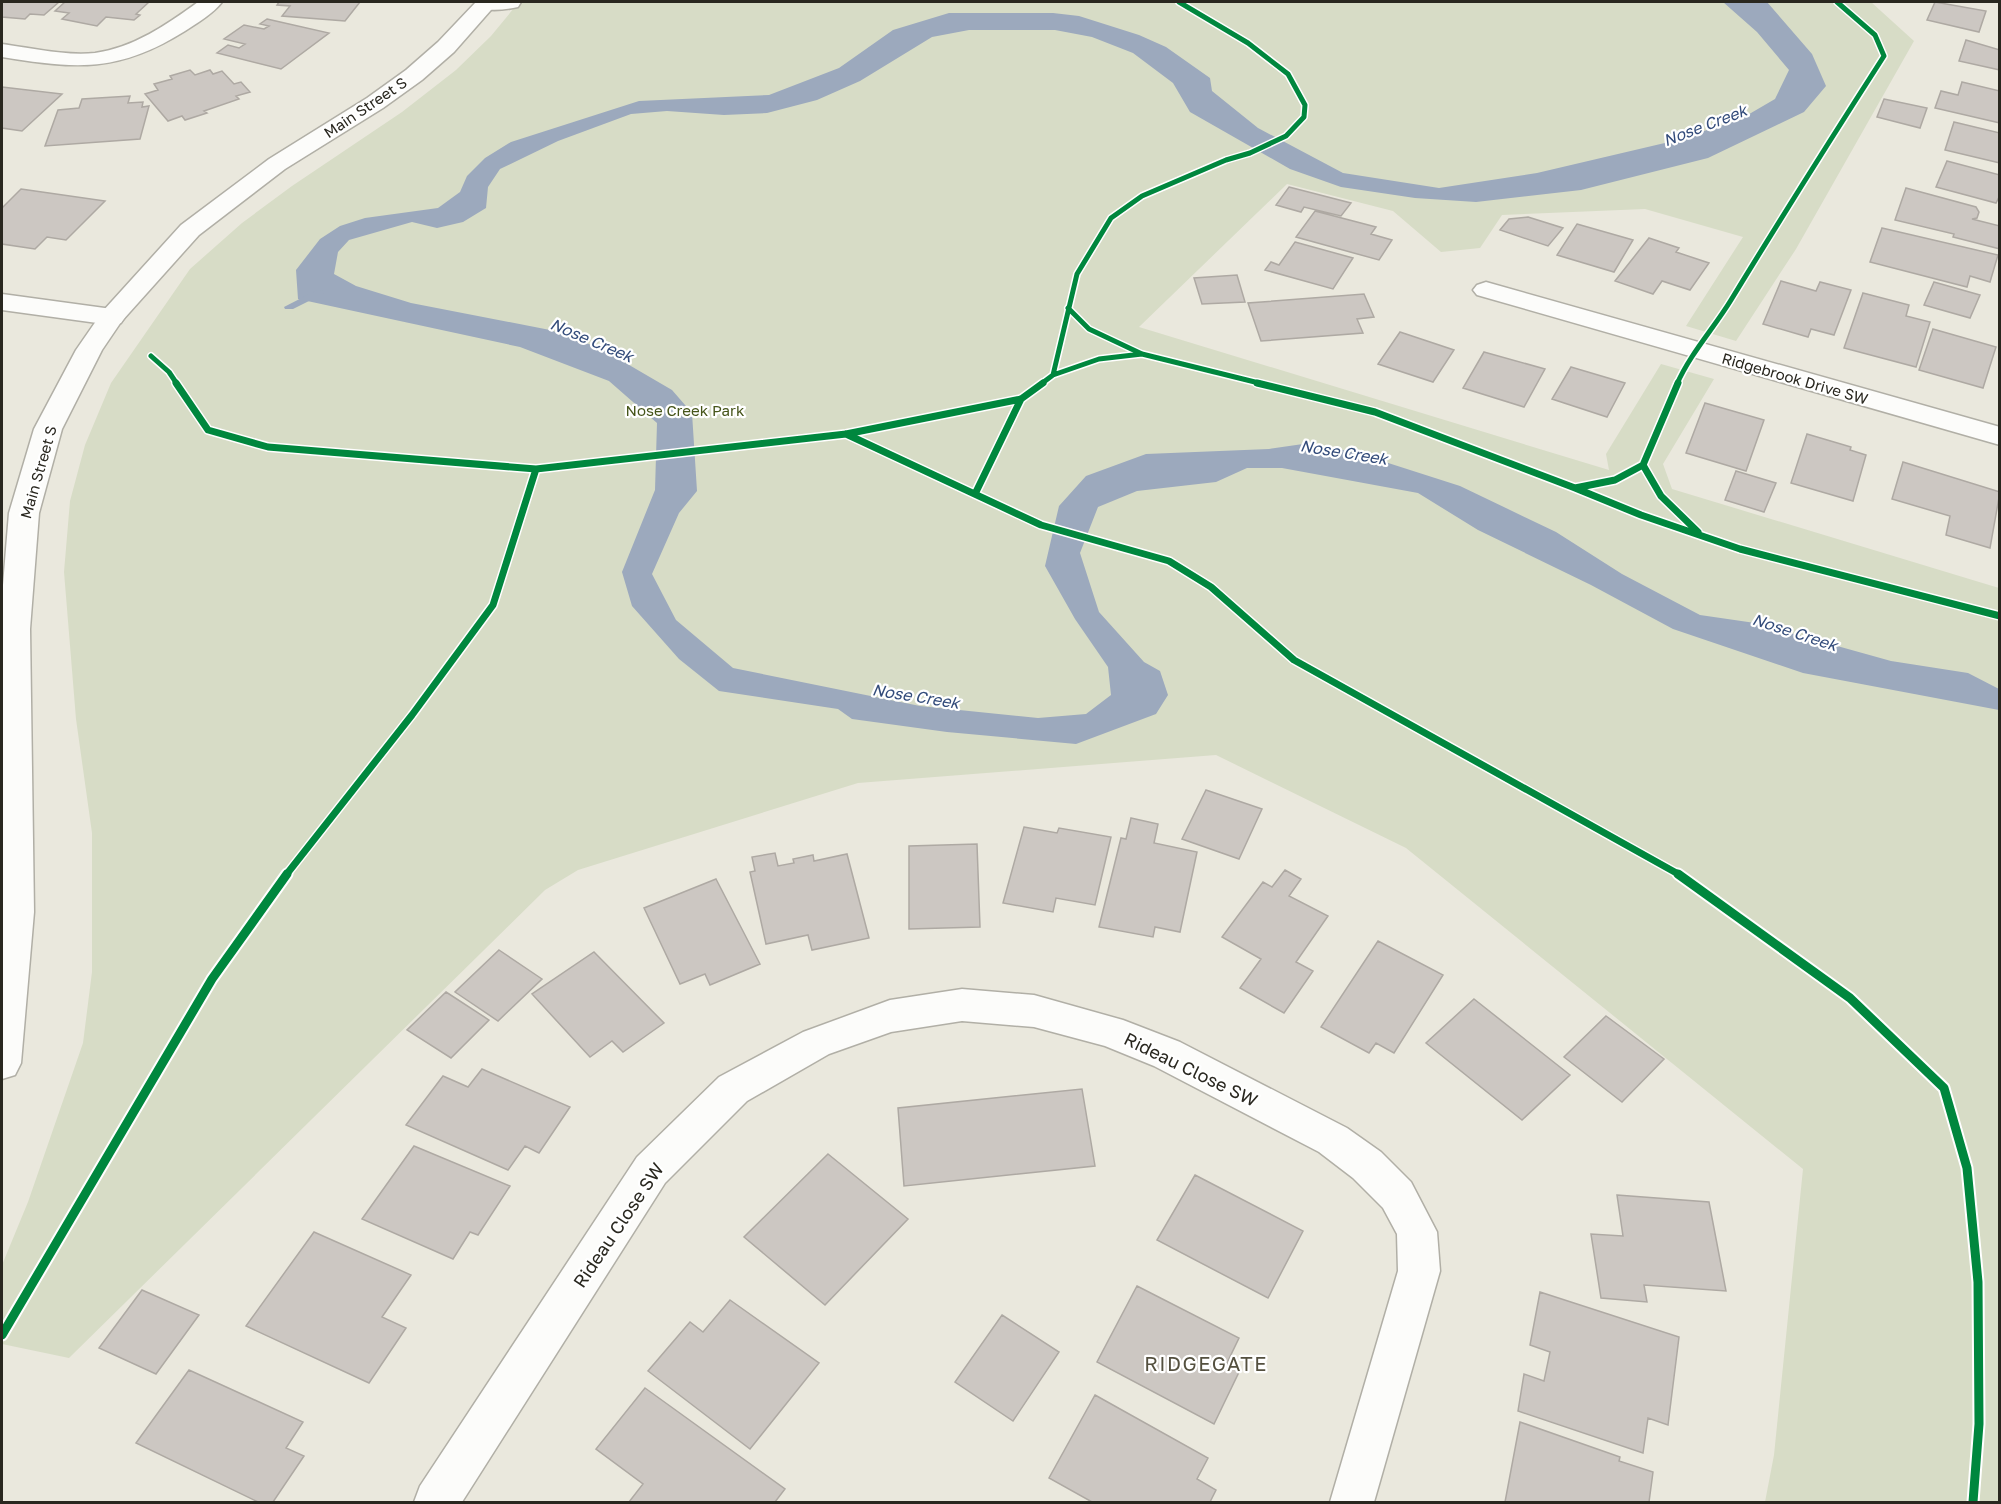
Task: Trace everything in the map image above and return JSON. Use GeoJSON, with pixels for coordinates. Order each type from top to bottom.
{"type":"FeatureCollection","features":[{"type":"Feature","properties":{"kind":"street"},"geometry":{"type":"LineString","coordinates":[[2,51],[77,60],[110,56],[158,37],[211,2]]}},
{"type":"Feature","properties":{"kind":"street"},"geometry":{"type":"LineString","coordinates":[[486,2],[510,2]]}},
{"type":"Feature","properties":{"kind":"street","name":"Main Street S"},"geometry":{"type":"LineString","coordinates":[[2,1063],[16,912],[14,629],[24,513],[48,429],[89,350],[112,317],[190,230],[277,164],[375,103],[414,75],[446,47],[486,2]]}},
{"type":"Feature","properties":{"kind":"street","name":"Ridgebrook Drive SW"},"geometry":{"type":"LineString","coordinates":[[1486,290],[2000,436]]}},
{"type":"Feature","properties":{"kind":"street"},"geometry":{"type":"LineString","coordinates":[[2,302],[112,317]]}},
{"type":"Feature","properties":{"kind":"street","name":"Rideau Close SW"},"geometry":{"type":"LineString","coordinates":[[436,1503],[651,1170],[733,1089],[816,1043],[890,1016],[962,1005],[1034,1011],[1110,1031],[1167,1054],[1334,1140],[1367,1165],[1397,1195],[1417,1232],[1419,1271],[1352,1503]]}},
{"type":"Feature","properties":{"kind":"green space","name":"Nose Creek Park"},"geometry":{"type":"Polygon","coordinates":[[[519,2],[1871,2],[1914,41],[1796,249],[1736,341],[1686,326],[1743,237],[1645,209],[1502,215],[1480,248],[1441,252],[1393,211],[1287,184],[1139,327],[1609,470],[1606,454],[1661,364],[1714,379],[1663,464],[1672,489],[1999,588],[1999,1502],[1765,1502],[1774,1455],[1803,1169],[1406,848],[1216,755],[858,783],[578,870],[545,890],[69,1358],[2,1344],[2,1265],[28,1202],[83,1043],[92,972],[92,833],[76,719],[64,572],[70,501],[85,445],[111,383],[190,269],[242,223],[292,186],[402,112],[456,70],[491,36],[519,2]]]}},
{"type":"Feature","properties":{"kind":"water","name":"Nose Creek"},"geometry":{"type":"Polygon","coordinates":[[[1723,2],[1767,2],[1812,54],[1826,86],[1804,112],[1708,158],[1581,190],[1476,202],[1415,198],[1341,187],[1290,169],[1190,112],[1173,83],[1133,53],[1092,37],[1055,30],[969,30],[932,37],[860,81],[817,100],[767,113],[724,115],[667,111],[631,114],[558,141],[500,169],[488,187],[486,208],[463,222],[437,228],[412,222],[349,240],[338,252],[334,274],[356,286],[411,303],[550,330],[600,348],[672,390],[692,413],[697,491],[679,513],[652,574],[676,620],[733,668],[920,706],[1038,718],[1086,714],[1111,695],[1108,667],[1075,619],[1045,566],[1059,506],[1086,476],[1146,454],[1269,449],[1310,443],[1357,453],[1460,486],[1556,532],[1622,574],[1700,615],[1755,623],[1891,661],[1968,673],[1999,689],[1999,710],[1803,673],[1673,629],[1591,585],[1478,530],[1418,493],[1282,468],[1247,468],[1216,482],[1137,491],[1098,507],[1080,553],[1099,612],[1144,662],[1160,671],[1168,695],[1156,714],[1076,744],[947,732],[852,719],[838,709],[719,691],[679,659],[632,606],[622,572],[655,490],[657,423],[609,381],[520,347],[298,299],[296,270],[320,239],[340,226],[365,218],[438,208],[460,192],[467,176],[485,158],[511,142],[639,101],[769,95],[839,68],[893,30],[949,13],[1053,13],[1079,16],[1139,35],[1166,47],[1210,78],[1212,91],[1258,128],[1343,173],[1439,188],[1537,173],[1669,142],[1739,120],[1775,99],[1789,70],[1757,32],[1723,2]]]}},
{"type":"Feature","properties":{"kind":"building"},"geometry":{"type":"Polygon","coordinates":[[[2,2],[59,2],[44,15],[30,14],[25,19],[2,17],[2,2]]]}},
{"type":"Feature","properties":{"kind":"building"},"geometry":{"type":"Polygon","coordinates":[[[65,2],[149,2],[136,14],[140,15],[134,20],[106,17],[97,26],[62,19],[69,13],[55,11],[65,2]]]}},
{"type":"Feature","properties":{"kind":"building"},"geometry":{"type":"Polygon","coordinates":[[[279,2],[360,2],[345,21],[282,16],[290,6],[277,5],[279,2]]]}},
{"type":"Feature","properties":{"kind":"building"},"geometry":{"type":"Polygon","coordinates":[[[1935,2],[1986,11],[1979,32],[1927,20],[1935,2]]]}},
{"type":"Feature","properties":{"kind":"building"},"geometry":{"type":"Polygon","coordinates":[[[267,19],[329,33],[281,69],[217,53],[228,45],[239,48],[245,44],[224,39],[244,25],[264,29],[269,26],[260,24],[267,19]]]}},
{"type":"Feature","properties":{"kind":"building"},"geometry":{"type":"Polygon","coordinates":[[[1966,40],[2000,50],[2000,70],[1959,61],[1966,40]]]}},
{"type":"Feature","properties":{"kind":"building"},"geometry":{"type":"Polygon","coordinates":[[[190,70],[195,75],[210,70],[213,74],[222,71],[234,84],[241,82],[250,92],[236,96],[239,99],[204,111],[207,113],[185,120],[182,116],[168,121],[145,94],[158,90],[154,84],[172,79],[170,76],[190,70]]]}},
{"type":"Feature","properties":{"kind":"building"},"geometry":{"type":"Polygon","coordinates":[[[1962,82],[2000,91],[2000,123],[1935,108],[1941,91],[1958,95],[1962,82]]]}},
{"type":"Feature","properties":{"kind":"building"},"geometry":{"type":"Polygon","coordinates":[[[2,87],[62,94],[22,131],[2,128],[2,87]]]}},
{"type":"Feature","properties":{"kind":"building"},"geometry":{"type":"Polygon","coordinates":[[[130,96],[128,103],[143,102],[142,107],[149,106],[140,139],[45,146],[58,110],[79,108],[82,99],[130,96]]]}},
{"type":"Feature","properties":{"kind":"building"},"geometry":{"type":"Polygon","coordinates":[[[1884,99],[1927,108],[1920,128],[1877,117],[1884,99]]]}},
{"type":"Feature","properties":{"kind":"building"},"geometry":{"type":"Polygon","coordinates":[[[1954,122],[2000,133],[2000,163],[1945,150],[1954,122]]]}},
{"type":"Feature","properties":{"kind":"building"},"geometry":{"type":"Polygon","coordinates":[[[1947,161],[2000,175],[2000,195],[1996,203],[1936,187],[1947,161]]]}},
{"type":"Feature","properties":{"kind":"building"},"geometry":{"type":"Polygon","coordinates":[[[1289,187],[1351,203],[1341,216],[1304,207],[1301,212],[1276,205],[1289,187]]]}},
{"type":"Feature","properties":{"kind":"building"},"geometry":{"type":"Polygon","coordinates":[[[1906,188],[1976,207],[1979,212],[1977,218],[1972,219],[2000,226],[2000,249],[1953,237],[1954,234],[1895,220],[1906,188]]]}},
{"type":"Feature","properties":{"kind":"building"},"geometry":{"type":"Polygon","coordinates":[[[21,189],[105,201],[66,240],[47,237],[35,249],[2,244],[2,208],[21,189]]]}},
{"type":"Feature","properties":{"kind":"building"},"geometry":{"type":"Polygon","coordinates":[[[1315,211],[1376,227],[1371,234],[1392,240],[1379,260],[1296,237],[1315,211]]]}},
{"type":"Feature","properties":{"kind":"building"},"geometry":{"type":"Polygon","coordinates":[[[1528,217],[1563,228],[1548,246],[1500,230],[1509,219],[1528,217]]]}},
{"type":"Feature","properties":{"kind":"building"},"geometry":{"type":"Polygon","coordinates":[[[1577,224],[1633,240],[1614,272],[1557,255],[1577,224]]]}},
{"type":"Feature","properties":{"kind":"building"},"geometry":{"type":"Polygon","coordinates":[[[1882,228],[1998,255],[1990,282],[1970,276],[1967,287],[1870,262],[1882,228]]]}},
{"type":"Feature","properties":{"kind":"building"},"geometry":{"type":"Polygon","coordinates":[[[1649,238],[1679,248],[1676,252],[1709,263],[1690,290],[1662,281],[1653,294],[1615,281],[1649,238]]]}},
{"type":"Feature","properties":{"kind":"building"},"geometry":{"type":"Polygon","coordinates":[[[1295,242],[1353,258],[1333,289],[1265,270],[1271,262],[1279,265],[1295,242]]]}},
{"type":"Feature","properties":{"kind":"building"},"geometry":{"type":"Polygon","coordinates":[[[1237,275],[1245,302],[1202,304],[1194,278],[1237,275]]]}},
{"type":"Feature","properties":{"kind":"building"},"geometry":{"type":"Polygon","coordinates":[[[1781,281],[1816,291],[1820,282],[1851,290],[1834,335],[1811,329],[1808,337],[1763,324],[1781,281]]]}},
{"type":"Feature","properties":{"kind":"building"},"geometry":{"type":"Polygon","coordinates":[[[1934,282],[1980,295],[1970,318],[1924,305],[1934,282]]]}},
{"type":"Feature","properties":{"kind":"building"},"geometry":{"type":"Polygon","coordinates":[[[1863,293],[1909,305],[1906,316],[1930,322],[1916,367],[1844,348],[1863,293]]]}},
{"type":"Feature","properties":{"kind":"building"},"geometry":{"type":"Polygon","coordinates":[[[1364,294],[1374,317],[1357,319],[1363,333],[1261,341],[1248,303],[1364,294]]]}},
{"type":"Feature","properties":{"kind":"building"},"geometry":{"type":"Polygon","coordinates":[[[1933,329],[1996,347],[1983,388],[1919,370],[1933,329]]]}},
{"type":"Feature","properties":{"kind":"building"},"geometry":{"type":"Polygon","coordinates":[[[1400,332],[1454,350],[1433,382],[1378,364],[1400,332]]]}},
{"type":"Feature","properties":{"kind":"building"},"geometry":{"type":"Polygon","coordinates":[[[1484,352],[1545,369],[1524,407],[1463,388],[1484,352]]]}},
{"type":"Feature","properties":{"kind":"building"},"geometry":{"type":"Polygon","coordinates":[[[1571,367],[1625,383],[1607,417],[1552,399],[1571,367]]]}},
{"type":"Feature","properties":{"kind":"building"},"geometry":{"type":"Polygon","coordinates":[[[1705,403],[1764,420],[1746,471],[1686,453],[1705,403]]]}},
{"type":"Feature","properties":{"kind":"building"},"geometry":{"type":"Polygon","coordinates":[[[1807,434],[1851,447],[1850,450],[1866,455],[1853,501],[1791,483],[1807,434]]]}},
{"type":"Feature","properties":{"kind":"building"},"geometry":{"type":"Polygon","coordinates":[[[1903,462],[2000,492],[1990,548],[1946,535],[1950,516],[1892,499],[1903,462]]]}},
{"type":"Feature","properties":{"kind":"building"},"geometry":{"type":"Polygon","coordinates":[[[1736,471],[1776,483],[1764,512],[1725,500],[1736,471]]]}},
{"type":"Feature","properties":{"kind":"building"},"geometry":{"type":"Polygon","coordinates":[[[1206,790],[1262,809],[1239,859],[1182,839],[1206,790]]]}},
{"type":"Feature","properties":{"kind":"building"},"geometry":{"type":"Polygon","coordinates":[[[1131,818],[1158,824],[1154,843],[1197,852],[1180,932],[1155,927],[1153,937],[1099,927],[1121,838],[1126,839],[1131,818]]]}},
{"type":"Feature","properties":{"kind":"building"},"geometry":{"type":"Polygon","coordinates":[[[1024,827],[1057,833],[1059,828],[1111,837],[1095,905],[1056,898],[1053,912],[1003,903],[1024,827]]]}},
{"type":"Feature","properties":{"kind":"building"},"geometry":{"type":"Polygon","coordinates":[[[977,844],[980,927],[909,929],[909,846],[977,844]]]}},
{"type":"Feature","properties":{"kind":"building"},"geometry":{"type":"Polygon","coordinates":[[[775,853],[778,866],[794,863],[793,859],[813,855],[814,861],[847,854],[869,938],[812,950],[808,935],[766,944],[750,872],[755,871],[752,857],[775,853]]]}},
{"type":"Feature","properties":{"kind":"building"},"geometry":{"type":"Polygon","coordinates":[[[1285,870],[1301,879],[1289,896],[1328,916],[1296,962],[1313,971],[1284,1013],[1240,988],[1261,959],[1222,937],[1263,882],[1272,887],[1285,870]]]}},
{"type":"Feature","properties":{"kind":"building"},"geometry":{"type":"Polygon","coordinates":[[[716,879],[760,964],[710,985],[705,974],[680,984],[644,908],[716,879]]]}},
{"type":"Feature","properties":{"kind":"building"},"geometry":{"type":"Polygon","coordinates":[[[1378,941],[1443,975],[1394,1053],[1376,1043],[1369,1053],[1321,1027],[1378,941]]]}},
{"type":"Feature","properties":{"kind":"building"},"geometry":{"type":"Polygon","coordinates":[[[499,950],[542,979],[498,1021],[455,992],[499,950]]]}},
{"type":"Feature","properties":{"kind":"building"},"geometry":{"type":"Polygon","coordinates":[[[594,952],[664,1023],[623,1052],[612,1041],[590,1057],[532,994],[594,952]]]}},
{"type":"Feature","properties":{"kind":"building"},"geometry":{"type":"Polygon","coordinates":[[[446,992],[489,1020],[451,1058],[407,1030],[446,992]]]}},
{"type":"Feature","properties":{"kind":"building"},"geometry":{"type":"Polygon","coordinates":[[[1474,999],[1570,1075],[1522,1120],[1426,1043],[1474,999]]]}},
{"type":"Feature","properties":{"kind":"building"},"geometry":{"type":"Polygon","coordinates":[[[1606,1016],[1664,1059],[1622,1102],[1564,1057],[1606,1016]]]}},
{"type":"Feature","properties":{"kind":"building"},"geometry":{"type":"Polygon","coordinates":[[[482,1069],[570,1107],[539,1153],[525,1146],[508,1170],[406,1125],[443,1076],[468,1087],[482,1069]]]}},
{"type":"Feature","properties":{"kind":"building"},"geometry":{"type":"Polygon","coordinates":[[[1082,1089],[1095,1166],[904,1186],[898,1108],[1082,1089]]]}},
{"type":"Feature","properties":{"kind":"building"},"geometry":{"type":"Polygon","coordinates":[[[414,1146],[510,1186],[478,1235],[470,1232],[453,1259],[362,1219],[414,1146]]]}},
{"type":"Feature","properties":{"kind":"building"},"geometry":{"type":"Polygon","coordinates":[[[828,1154],[908,1219],[825,1305],[744,1237],[828,1154]]]}},
{"type":"Feature","properties":{"kind":"building"},"geometry":{"type":"Polygon","coordinates":[[[1195,1175],[1303,1231],[1268,1298],[1157,1240],[1195,1175]]]}},
{"type":"Feature","properties":{"kind":"building"},"geometry":{"type":"Polygon","coordinates":[[[1617,1195],[1709,1202],[1726,1291],[1644,1285],[1647,1302],[1601,1298],[1591,1234],[1623,1236],[1617,1195]]]}},
{"type":"Feature","properties":{"kind":"building"},"geometry":{"type":"Polygon","coordinates":[[[314,1232],[411,1275],[382,1317],[406,1328],[369,1383],[246,1326],[314,1232]]]}},
{"type":"Feature","properties":{"kind":"building"},"geometry":{"type":"Polygon","coordinates":[[[1137,1286],[1239,1338],[1227,1363],[1240,1370],[1214,1424],[1097,1362],[1137,1286]]]}},
{"type":"Feature","properties":{"kind":"building"},"geometry":{"type":"Polygon","coordinates":[[[142,1290],[199,1315],[156,1374],[99,1348],[142,1290]]]}},
{"type":"Feature","properties":{"kind":"building"},"geometry":{"type":"Polygon","coordinates":[[[1540,1292],[1679,1337],[1668,1425],[1648,1418],[1643,1453],[1518,1411],[1524,1374],[1544,1381],[1550,1352],[1530,1345],[1540,1292]]]}},
{"type":"Feature","properties":{"kind":"building"},"geometry":{"type":"Polygon","coordinates":[[[730,1300],[819,1363],[750,1449],[648,1371],[690,1322],[703,1332],[730,1300]]]}},
{"type":"Feature","properties":{"kind":"building"},"geometry":{"type":"Polygon","coordinates":[[[1002,1315],[1059,1352],[1013,1421],[955,1382],[1002,1315]]]}},
{"type":"Feature","properties":{"kind":"building"},"geometry":{"type":"Polygon","coordinates":[[[189,1370],[303,1422],[286,1448],[304,1456],[273,1502],[258,1502],[136,1443],[189,1370]]]}},
{"type":"Feature","properties":{"kind":"building"},"geometry":{"type":"Polygon","coordinates":[[[645,1388],[785,1489],[775,1502],[629,1502],[643,1484],[596,1449],[645,1388]]]}},
{"type":"Feature","properties":{"kind":"building"},"geometry":{"type":"Polygon","coordinates":[[[1095,1395],[1208,1458],[1197,1479],[1216,1490],[1210,1502],[1092,1502],[1049,1478],[1095,1395]]]}},
{"type":"Feature","properties":{"kind":"building"},"geometry":{"type":"Polygon","coordinates":[[[1520,1422],[1620,1457],[1619,1461],[1653,1472],[1649,1502],[1505,1502],[1520,1422]]]}},
{"type":"Feature","properties":{"kind":"waterway"},"geometry":{"type":"LineString","coordinates":[[289,307],[319,292]]}},
{"type":"Feature","properties":{"kind":"cycle path"},"geometry":{"type":"LineString","coordinates":[[151,356],[169,372],[208,430],[268,447],[536,469],[846,434],[1021,399],[1053,375],[1077,274],[1111,218],[1142,196],[1226,160],[1250,153],[1286,136],[1304,117],[1305,105],[1288,74],[1248,43],[1179,2]]}},
{"type":"Feature","properties":{"kind":"cycle path"},"geometry":{"type":"LineString","coordinates":[[1068,308],[1089,329],[1142,354],[1375,412],[1575,488],[1615,480],[1643,465],[1683,370],[1714,328],[1804,180],[1884,56],[1875,35],[1837,2]]}},
{"type":"Feature","properties":{"kind":"cycle path"},"geometry":{"type":"LineString","coordinates":[[1053,375],[1099,359],[1142,354]]}},
{"type":"Feature","properties":{"kind":"cycle path"},"geometry":{"type":"LineString","coordinates":[[975,494],[1021,399]]}},
{"type":"Feature","properties":{"kind":"cycle path"},"geometry":{"type":"LineString","coordinates":[[846,434],[1041,525],[1169,561],[1211,587],[1294,660],[1677,873],[1850,998],[1944,1088],[1967,1168],[1978,1282],[1979,1424],[1973,1502]]}},
{"type":"Feature","properties":{"kind":"cycle path"},"geometry":{"type":"LineString","coordinates":[[1643,465],[1661,496],[1698,532]]}},
{"type":"Feature","properties":{"kind":"cycle path"},"geometry":{"type":"LineString","coordinates":[[2,1335],[212,979],[306,847],[412,715],[493,605],[536,469]]}},
{"type":"Feature","properties":{"kind":"cycle path"},"geometry":{"type":"LineString","coordinates":[[1575,488],[1641,515],[1740,549],[2000,616]]}},
{"type":"Feature","properties":{"kind":"district","name":"RIDGEGATE"},"geometry":{"type":"Point","coordinates":[1206,1363]}}]}
